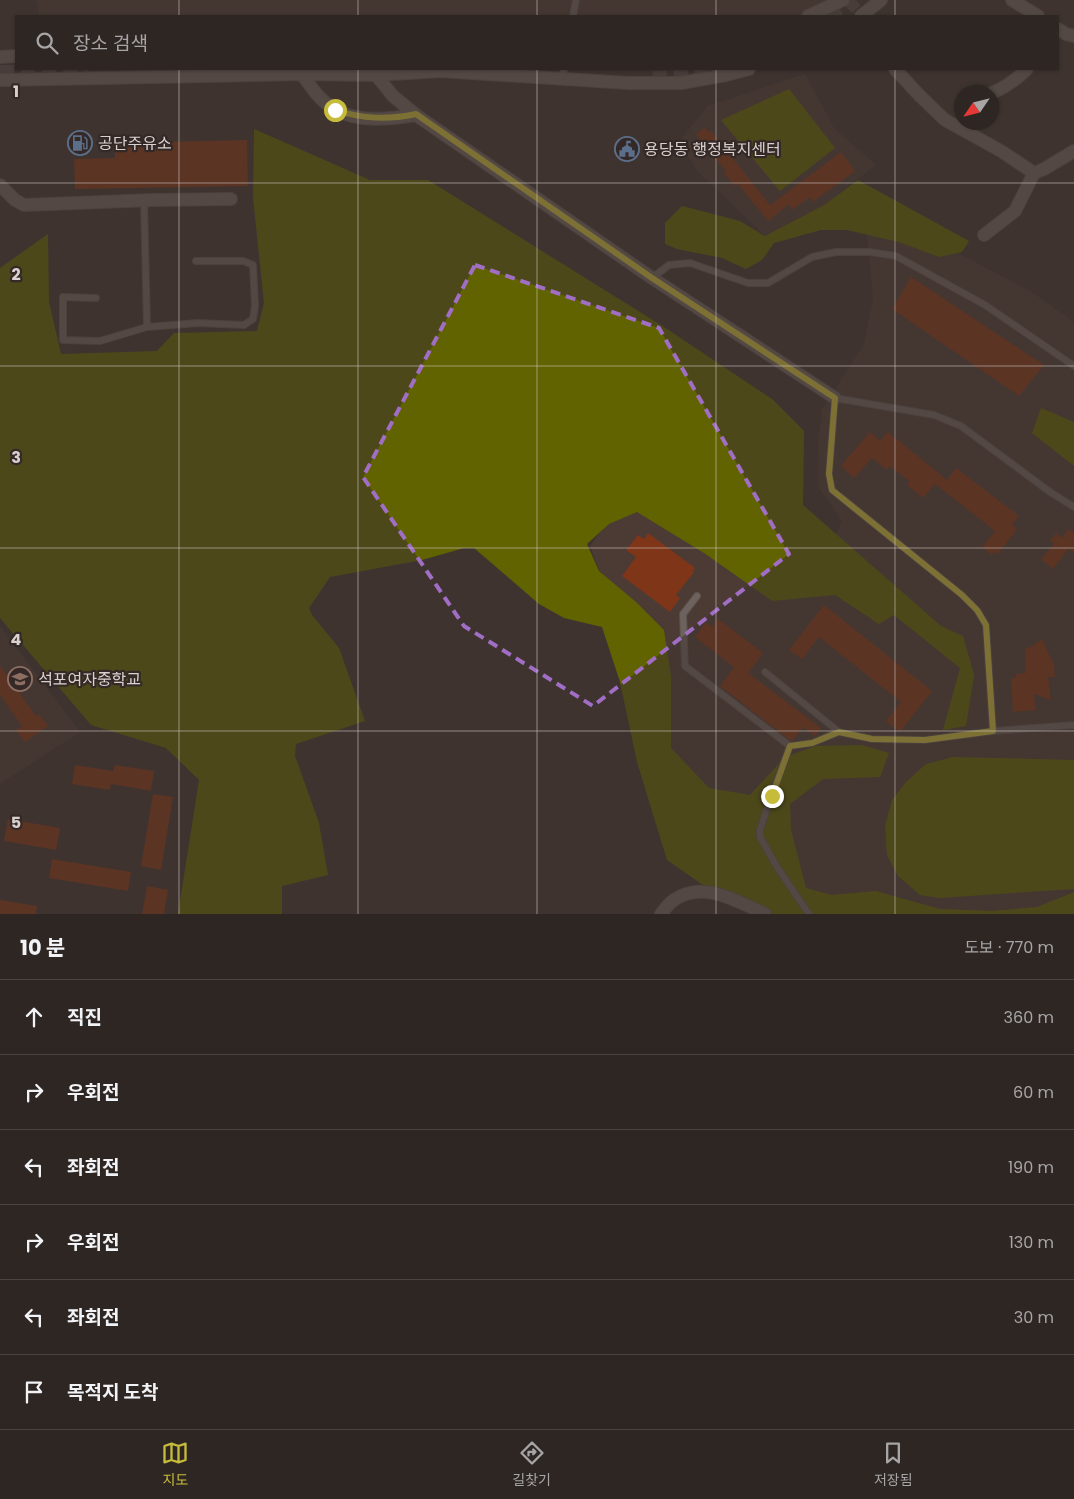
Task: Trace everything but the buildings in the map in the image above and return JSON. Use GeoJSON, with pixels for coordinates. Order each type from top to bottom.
{"type":"FeatureCollection","features":[{"type":"Feature","properties":{"kind":"street"},"geometry":{"type":"LineString","coordinates":[[810,15],[843,0]]}},
{"type":"Feature","properties":{"kind":"street"},"geometry":{"type":"LineString","coordinates":[[863,15],[881,0]]}},
{"type":"Feature","properties":{"kind":"street"},"geometry":{"type":"LineString","coordinates":[[1012,0],[1036,15]]}},
{"type":"Feature","properties":{"kind":"street"},"geometry":{"type":"LineString","coordinates":[[1059,30],[1074,36]]}},
{"type":"Feature","properties":{"kind":"street"},"geometry":{"type":"LineString","coordinates":[[0,57],[15,56]]}},
{"type":"Feature","properties":{"kind":"street"},"geometry":{"type":"LineString","coordinates":[[0,80],[302,74],[376,75],[441,71],[562,74],[628,83],[681,83],[745,70]]}},
{"type":"Feature","properties":{"kind":"street"},"geometry":{"type":"LineString","coordinates":[[896,70],[945,120],[954,123]]}},
{"type":"Feature","properties":{"kind":"street"},"geometry":{"type":"LineString","coordinates":[[999,90],[1026,70]]}},
{"type":"Feature","properties":{"kind":"street"},"geometry":{"type":"LineString","coordinates":[[302,74],[312,90],[335,110],[374,119],[397,118],[416,114]]}},
{"type":"Feature","properties":{"kind":"street"},"geometry":{"type":"LineString","coordinates":[[376,75],[393,96],[416,114],[652,278],[835,398]]}},
{"type":"Feature","properties":{"kind":"street"},"geometry":{"type":"LineString","coordinates":[[970,130],[1034,173]]}},
{"type":"Feature","properties":{"kind":"street"},"geometry":{"type":"LineString","coordinates":[[984,235],[1015,211],[1034,173],[1074,151]]}},
{"type":"Feature","properties":{"kind":"street"},"geometry":{"type":"LineString","coordinates":[[0,185],[15,200],[24,205],[144,200],[231,199]]}},
{"type":"Feature","properties":{"kind":"street"},"geometry":{"type":"LineString","coordinates":[[661,914],[673,900],[685,894],[705,890],[738,901],[765,914]]}},
{"type":"Feature","properties":{"kind":"lane"},"geometry":{"type":"LineString","coordinates":[[573,15],[576,0]]}},
{"type":"Feature","properties":{"kind":"lane"},"geometry":{"type":"LineString","coordinates":[[144,200],[147,327]]}},
{"type":"Feature","properties":{"kind":"lane"},"geometry":{"type":"LineString","coordinates":[[652,278],[669,265],[690,264],[748,283],[768,283],[812,257],[836,252],[870,252],[896,256],[985,305],[1074,366]]}},
{"type":"Feature","properties":{"kind":"lane"},"geometry":{"type":"LineString","coordinates":[[96,298],[63,297],[63,340],[100,341],[147,327],[198,323],[244,325],[253,319],[255,306],[253,266],[243,261],[196,261]]}},
{"type":"Feature","properties":{"kind":"lane"},"geometry":{"type":"LineString","coordinates":[[993,731],[986,625],[977,610],[962,595],[832,490],[829,474],[835,398],[934,415],[961,426],[1050,492],[1074,507]]}},
{"type":"Feature","properties":{"kind":"lane"},"geometry":{"type":"LineString","coordinates":[[697,596],[683,614],[684,666],[790,746],[812,743],[839,732]]}},
{"type":"Feature","properties":{"kind":"lane"},"geometry":{"type":"LineString","coordinates":[[765,672],[839,732],[872,739],[925,740],[993,731],[1074,725]]}},
{"type":"Feature","properties":{"kind":"lane"},"geometry":{"type":"LineString","coordinates":[[790,746],[760,830],[760,837],[777,867],[809,914]]}},
{"type":"Feature","properties":{"kind":"highlighted area"},"geometry":{"type":"Polygon","coordinates":[[[475,265],[659,328],[789,554],[593,706],[464,626],[363,477],[475,265]]]}},
{"type":"Feature","properties":{"kind":"shaded area"},"geometry":{"type":"Polygon","coordinates":[[[36,0],[831,0],[801,15],[39,15],[36,0]]]}},
{"type":"Feature","properties":{"kind":"shaded area"},"geometry":{"type":"Polygon","coordinates":[[[805,74],[834,128],[876,165],[824,205],[765,236],[698,172],[679,142],[707,106],[805,74]]]}},
{"type":"Feature","properties":{"kind":"shaded area"},"geometry":{"type":"Polygon","coordinates":[[[789,89],[835,148],[780,191],[721,120],[789,89]]]}},
{"type":"Feature","properties":{"kind":"shaded area"},"geometry":{"type":"Polygon","coordinates":[[[254,129],[370,180],[428,180],[664,327],[772,399],[804,431],[803,505],[941,626],[963,636],[974,675],[966,726],[943,730],[960,668],[894,615],[879,624],[835,595],[772,601],[704,553],[637,512],[609,524],[587,544],[599,571],[636,602],[664,630],[671,676],[671,748],[709,788],[750,795],[785,757],[816,746],[862,745],[889,753],[880,777],[823,779],[790,804],[791,830],[806,888],[832,895],[876,891],[940,909],[992,911],[1037,907],[1074,892],[1074,914],[773,914],[703,885],[667,860],[637,762],[620,682],[602,627],[564,618],[539,604],[474,548],[464,548],[422,560],[330,577],[309,608],[312,615],[339,648],[365,721],[296,744],[295,756],[319,823],[328,875],[282,886],[282,914],[178,914],[199,780],[166,748],[91,725],[0,618],[0,268],[48,234],[49,302],[61,354],[157,351],[174,333],[257,331],[264,303],[253,197],[254,129]]]}},
{"type":"Feature","properties":{"kind":"shaded area"},"geometry":{"type":"Polygon","coordinates":[[[858,180],[969,241],[962,252],[939,257],[899,242],[847,230],[821,230],[774,243],[762,260],[746,269],[722,258],[677,249],[665,244],[665,223],[682,206],[740,221],[765,236],[824,205],[858,180]]]}},
{"type":"Feature","properties":{"kind":"shaded area"},"geometry":{"type":"Polygon","coordinates":[[[866,228],[945,246],[1032,292],[1074,322],[1074,910],[1057,914],[931,914],[794,892],[679,773],[663,726],[661,649],[599,570],[590,546],[619,507],[651,495],[812,582],[842,521],[819,488],[818,440],[822,409],[864,344],[873,299],[866,228]]]}},
{"type":"Feature","properties":{"kind":"shaded area"},"geometry":{"type":"Polygon","coordinates":[[[1041,408],[1074,422],[1074,466],[1032,433],[1041,408]]]}},
{"type":"Feature","properties":{"kind":"shaded area","name":"석포여자중학교"},"geometry":{"type":"Polygon","coordinates":[[[0,626],[80,732],[0,784],[0,626]]]}},
{"type":"Feature","properties":{"kind":"shaded area"},"geometry":{"type":"Polygon","coordinates":[[[953,757],[1074,760],[1074,889],[939,898],[920,895],[898,876],[887,855],[885,826],[892,800],[906,782],[926,764],[953,757]]]}},
{"type":"Feature","properties":{"kind":"tunnel"},"geometry":{"type":"LineString","coordinates":[[831,15],[846,9],[856,0]]}},
{"type":"Feature","properties":{"kind":"tunnel"},"geometry":{"type":"LineString","coordinates":[[653,78],[688,76],[720,70]]}},
{"type":"Feature","properties":{"kind":"tunnel"},"geometry":{"type":"LineString","coordinates":[[0,72],[89,72]]}},
{"type":"Feature","properties":{"kind":"place","name":"공단주유소"},"geometry":{"type":"Point","coordinates":[80,143]}},
{"type":"Feature","properties":{"kind":"place","name":"용당동 행정복지센터"},"geometry":{"type":"Point","coordinates":[627,149]}},
{"type":"Feature","properties":{"kind":"place","name":"석포여자중학교"},"geometry":{"type":"Point","coordinates":[20,679]}},
{"type":"Feature","properties":{"kind":"route"},"geometry":{"type":"LineString","coordinates":[[335,110],[374,119],[397,118],[416,114],[652,278],[835,398],[829,474],[832,490],[962,595],[977,610],[986,625],[993,731],[925,740],[872,739],[839,732],[812,743],[790,746],[772,796]]}}]}
